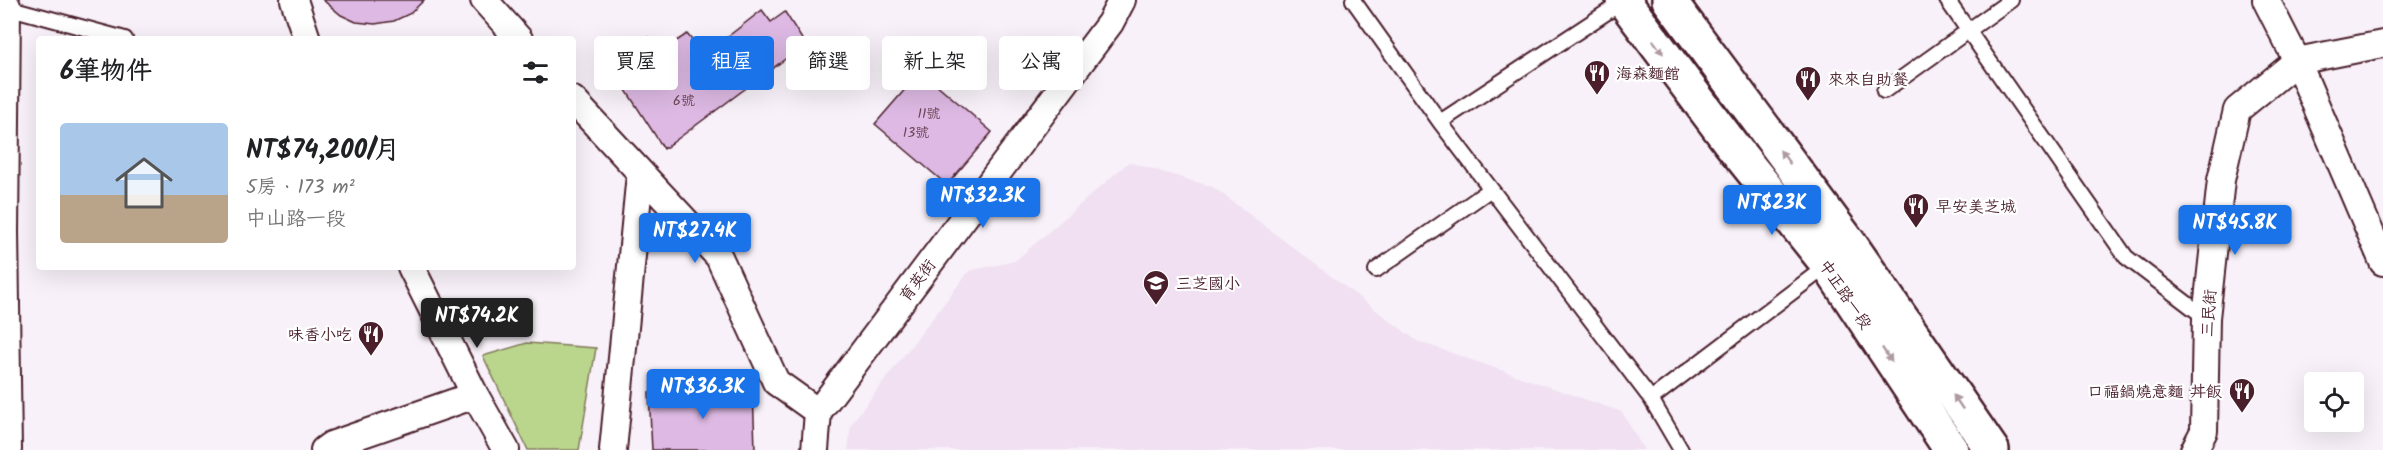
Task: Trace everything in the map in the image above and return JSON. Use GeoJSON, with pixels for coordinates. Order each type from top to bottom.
{"type":"FeatureCollection","features":[{"type":"Feature","properties":{"kind":"main road","name":"中正路一段"},"geometry":{"type":"LineString","coordinates":[[1669,0],[1852,248],[1992,450]]}},
{"type":"Feature","properties":{"kind":"main road","name":"中正路一段"},"geometry":{"type":"LineString","coordinates":[[1624,1],[1731,144],[1828,265],[1951,450]]}},
{"type":"Feature","properties":{"kind":"street"},"geometry":{"type":"LineString","coordinates":[[294,0],[306,36]]}},
{"type":"Feature","properties":{"kind":"street"},"geometry":{"type":"LineString","coordinates":[[483,0],[516,36]]}},
{"type":"Feature","properties":{"kind":"street","name":"育英街"},"geometry":{"type":"LineString","coordinates":[[818,412],[1110,24],[1122,0]]}},
{"type":"Feature","properties":{"kind":"street"},"geometry":{"type":"LineString","coordinates":[[2266,0],[2297,61],[2383,262]]}},
{"type":"Feature","properties":{"kind":"street"},"geometry":{"type":"LineString","coordinates":[[3,6],[8,450]]}},
{"type":"Feature","properties":{"kind":"street"},"geometry":{"type":"LineString","coordinates":[[2297,61],[2383,44]]}},
{"type":"Feature","properties":{"kind":"street","name":"三民街"},"geometry":{"type":"LineString","coordinates":[[2194,450],[2204,431],[2206,318],[2221,180],[2237,110],[2297,61]]}},
{"type":"Feature","properties":{"kind":"street"},"geometry":{"type":"LineString","coordinates":[[576,103],[719,257],[776,382],[818,412],[815,450]]}},
{"type":"Feature","properties":{"kind":"street"},"geometry":{"type":"LineString","coordinates":[[613,450],[640,174]]}},
{"type":"Feature","properties":{"kind":"street"},"geometry":{"type":"LineString","coordinates":[[413,270],[506,450]]}},
{"type":"Feature","properties":{"kind":"street"},"geometry":{"type":"LineString","coordinates":[[324,450],[331,445],[476,395]]}},
{"type":"Feature","properties":{"kind":"lane"},"geometry":{"type":"LineString","coordinates":[[1353,0],[1440,122],[1651,399],[1681,450]]}},
{"type":"Feature","properties":{"kind":"lane"},"geometry":{"type":"LineString","coordinates":[[1947,0],[2126,256],[2206,318]]}},
{"type":"Feature","properties":{"kind":"lane"},"geometry":{"type":"LineString","coordinates":[[1884,91],[2011,0]]}},
{"type":"Feature","properties":{"kind":"lane"},"geometry":{"type":"LineString","coordinates":[[1440,122],[1624,1]]}},
{"type":"Feature","properties":{"kind":"lane"},"geometry":{"type":"LineString","coordinates":[[3,6],[114,36]]}},
{"type":"Feature","properties":{"kind":"lane"},"geometry":{"type":"LineString","coordinates":[[1376,270],[1491,189]]}},
{"type":"Feature","properties":{"kind":"lane"},"geometry":{"type":"LineString","coordinates":[[1651,399],[1828,265]]}},
{"type":"Feature","properties":{"kind":"shaded area","name":"三芝國小"},"geometry":{"type":"Polygon","coordinates":[[[1129,162],[1213,187],[1417,341],[1622,412],[1644,450],[848,450],[851,424],[969,271],[1015,261],[1129,162]]]}},
{"type":"Feature","properties":{"kind":"green space"},"geometry":{"type":"Polygon","coordinates":[[[527,343],[596,348],[579,450],[528,450],[483,356],[527,343]]]}},
{"type":"Feature","properties":{"kind":"building"},"geometry":{"type":"Polygon","coordinates":[[[323,0],[424,0],[411,13],[394,21],[375,24],[356,22],[341,15],[323,0]]]}},
{"type":"Feature","properties":{"kind":"building"},"geometry":{"type":"Polygon","coordinates":[[[762,10],[771,22],[785,12],[800,36],[786,36],[786,58],[774,67],[774,36],[728,36],[762,10]]]}},
{"type":"Feature","properties":{"kind":"building"},"geometry":{"type":"Polygon","coordinates":[[[687,34],[690,38],[690,90],[744,90],[664,149],[626,90],[678,90],[678,40],[687,34]]]}},
{"type":"Feature","properties":{"kind":"building"},"geometry":{"type":"Polygon","coordinates":[[[905,90],[943,90],[992,132],[947,185],[875,124],[905,90]]]}},
{"type":"Feature","properties":{"kind":"building"},"geometry":{"type":"Polygon","coordinates":[[[753,388],[755,450],[652,450],[649,392],[753,388]]]}},
{"type":"Feature","properties":{"kind":"place","name":"海森麵館"},"geometry":{"type":"Point","coordinates":[1597,96]}},
{"type":"Feature","properties":{"kind":"place","name":"來來自助餐"},"geometry":{"type":"Point","coordinates":[1808,102]}},
{"type":"Feature","properties":{"kind":"place","name":"早安美芝城"},"geometry":{"type":"Point","coordinates":[1916,229]}},
{"type":"Feature","properties":{"kind":"place","name":"三芝國小"},"geometry":{"type":"Point","coordinates":[1156,306]}},
{"type":"Feature","properties":{"kind":"place","name":"味香小吃"},"geometry":{"type":"Point","coordinates":[371,357]}},
{"type":"Feature","properties":{"kind":"place","name":"口福鍋燒意麵 丼飯"},"geometry":{"type":"Point","coordinates":[2242,414]}}]}
